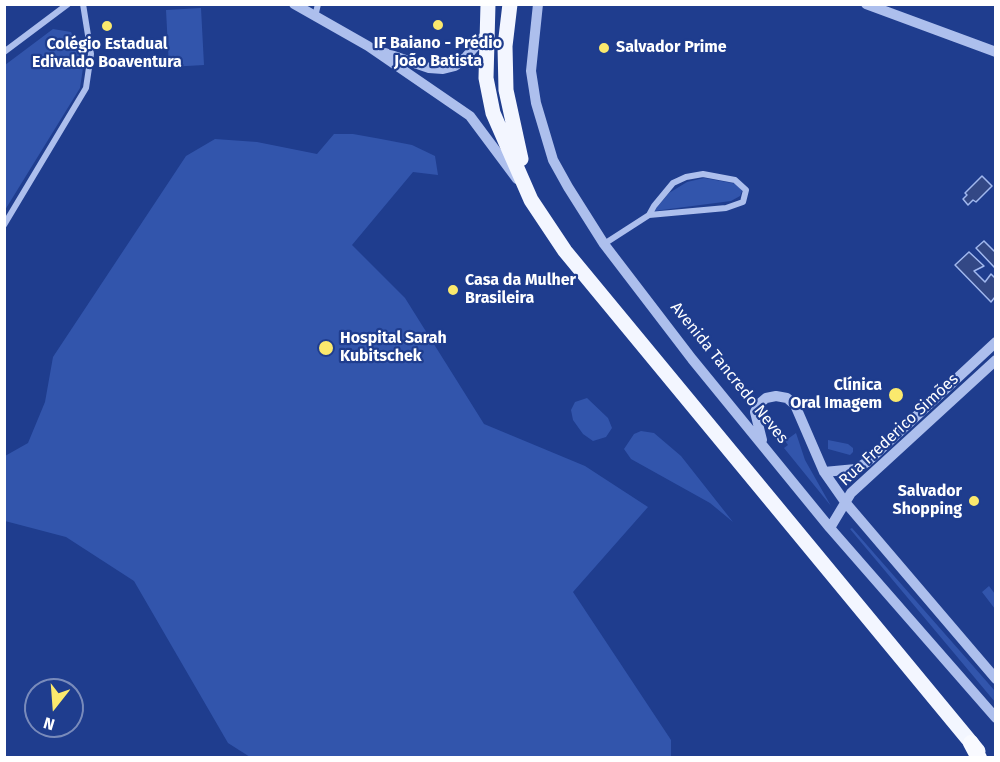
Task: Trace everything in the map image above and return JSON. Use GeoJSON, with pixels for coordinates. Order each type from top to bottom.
{"type":"FeatureCollection","features":[{"type":"Feature","properties":{"kind":"main road"},"geometry":{"type":"LineString","coordinates":[[488,4],[485,35],[486,78],[493,113],[531,200],[565,251],[975,750],[984,758]]}},
{"type":"Feature","properties":{"kind":"main road"},"geometry":{"type":"LineString","coordinates":[[510,4],[505,46],[506,90],[531,200]]}},
{"type":"Feature","properties":{"kind":"street"},"geometry":{"type":"LineString","coordinates":[[4,52],[68,4]]}},
{"type":"Feature","properties":{"kind":"street"},"geometry":{"type":"LineString","coordinates":[[4,225],[87,88],[91,54],[82,4]]}},
{"type":"Feature","properties":{"kind":"street"},"geometry":{"type":"LineString","coordinates":[[294,4],[368,46],[470,116],[481,128],[531,200]]}},
{"type":"Feature","properties":{"kind":"street"},"geometry":{"type":"LineString","coordinates":[[315,17],[318,4]]}},
{"type":"Feature","properties":{"kind":"street","name":"Avenida Tancredo Neves"},"geometry":{"type":"LineString","coordinates":[[538,4],[531,71],[543,134],[567,187],[604,244],[692,359],[830,528],[996,718]]}},
{"type":"Feature","properties":{"kind":"street"},"geometry":{"type":"LineString","coordinates":[[866,4],[996,52]]}},
{"type":"Feature","properties":{"kind":"street"},"geometry":{"type":"LineString","coordinates":[[368,46],[429,68],[443,69],[455,66],[485,35]]}},
{"type":"Feature","properties":{"kind":"street"},"geometry":{"type":"LineString","coordinates":[[604,244],[649,215],[739,205],[746,197],[746,190],[735,180],[720,175],[703,174],[686,177],[673,183],[649,215]]}},
{"type":"Feature","properties":{"kind":"street","name":"Rua Frederico Simões"},"geometry":{"type":"LineString","coordinates":[[824,472],[856,469],[867,462],[996,342]]}},
{"type":"Feature","properties":{"kind":"street","name":"Rua Frederico Simões"},"geometry":{"type":"LineString","coordinates":[[830,528],[851,494],[996,360]]}},
{"type":"Feature","properties":{"kind":"street"},"geometry":{"type":"LineString","coordinates":[[953,401],[960,381],[973,368],[975,362]]}},
{"type":"Feature","properties":{"kind":"street"},"geometry":{"type":"LineString","coordinates":[[765,446],[755,412],[766,398],[776,396],[787,398],[795,405],[824,472],[845,502],[996,679]]}},
{"type":"Feature","properties":{"kind":"shaded area"},"geometry":{"type":"Polygon","coordinates":[[[201,8],[204,65],[169,67],[166,10],[201,8]]]}},
{"type":"Feature","properties":{"kind":"shaded area"},"geometry":{"type":"Polygon","coordinates":[[[53,29],[71,32],[84,61],[80,88],[5,210],[5,65],[53,29]]]}},
{"type":"Feature","properties":{"kind":"shaded area"},"geometry":{"type":"Polygon","coordinates":[[[334,134],[353,134],[412,145],[435,156],[438,175],[413,172],[352,245],[405,298],[484,424],[585,466],[648,507],[573,592],[671,740],[671,757],[250,757],[228,743],[134,581],[66,537],[5,521],[5,456],[28,443],[45,402],[53,357],[186,156],[215,139],[257,142],[317,154],[334,134]]]}},
{"type":"Feature","properties":{"kind":"shaded area"},"geometry":{"type":"Polygon","coordinates":[[[982,176],[992,186],[976,202],[973,200],[968,205],[963,199],[967,195],[965,193],[982,176]]]}},
{"type":"Feature","properties":{"kind":"shaded area"},"geometry":{"type":"Polygon","coordinates":[[[704,178],[737,184],[742,191],[740,196],[731,201],[654,211],[669,193],[687,182],[704,178]]]}},
{"type":"Feature","properties":{"kind":"shaded area"},"geometry":{"type":"Polygon","coordinates":[[[984,241],[995,252],[995,268],[976,248],[984,241]]]}},
{"type":"Feature","properties":{"kind":"shaded area"},"geometry":{"type":"Polygon","coordinates":[[[969,252],[984,266],[974,271],[985,282],[991,274],[995,278],[995,297],[991,302],[955,265],[969,252]]]}},
{"type":"Feature","properties":{"kind":"shaded area"},"geometry":{"type":"Polygon","coordinates":[[[587,398],[608,418],[612,428],[606,437],[593,441],[583,434],[573,420],[571,410],[575,402],[587,398]]]}},
{"type":"Feature","properties":{"kind":"shaded area"},"geometry":{"type":"Polygon","coordinates":[[[641,431],[654,433],[681,456],[733,522],[710,503],[631,459],[624,449],[634,434],[641,431]]]}},
{"type":"Feature","properties":{"kind":"shaded area"},"geometry":{"type":"Polygon","coordinates":[[[796,433],[805,460],[831,506],[784,448],[788,445],[785,441],[796,433]]]}},
{"type":"Feature","properties":{"kind":"shaded area"},"geometry":{"type":"Polygon","coordinates":[[[828,440],[848,444],[853,448],[853,452],[850,455],[828,449],[828,440]]]}},
{"type":"Feature","properties":{"kind":"shaded area"},"geometry":{"type":"Polygon","coordinates":[[[852,528],[995,691],[995,702],[850,529],[852,528]]]}},
{"type":"Feature","properties":{"kind":"shaded area"},"geometry":{"type":"Polygon","coordinates":[[[989,586],[995,594],[995,609],[982,592],[989,586]]]}},
{"type":"Feature","properties":{"kind":"place","name":"IF Baiano - Prédio João Batista"},"geometry":{"type":"Point","coordinates":[438,25]}},
{"type":"Feature","properties":{"kind":"place","name":"Colégio Estadual Edivaldo Boaventura"},"geometry":{"type":"Point","coordinates":[107,26]}},
{"type":"Feature","properties":{"kind":"place","name":"Salvador Prime"},"geometry":{"type":"Point","coordinates":[604,48]}},
{"type":"Feature","properties":{"kind":"place","name":"Casa da Mulher Brasileira"},"geometry":{"type":"Point","coordinates":[453,290]}},
{"type":"Feature","properties":{"kind":"place","name":"Hospital Sarah Kubitschek"},"geometry":{"type":"Point","coordinates":[326,348]}},
{"type":"Feature","properties":{"kind":"place","name":"Clínica Oral Imagem"},"geometry":{"type":"Point","coordinates":[896,395]}},
{"type":"Feature","properties":{"kind":"place","name":"Salvador Shopping"},"geometry":{"type":"Point","coordinates":[974,501]}}]}
